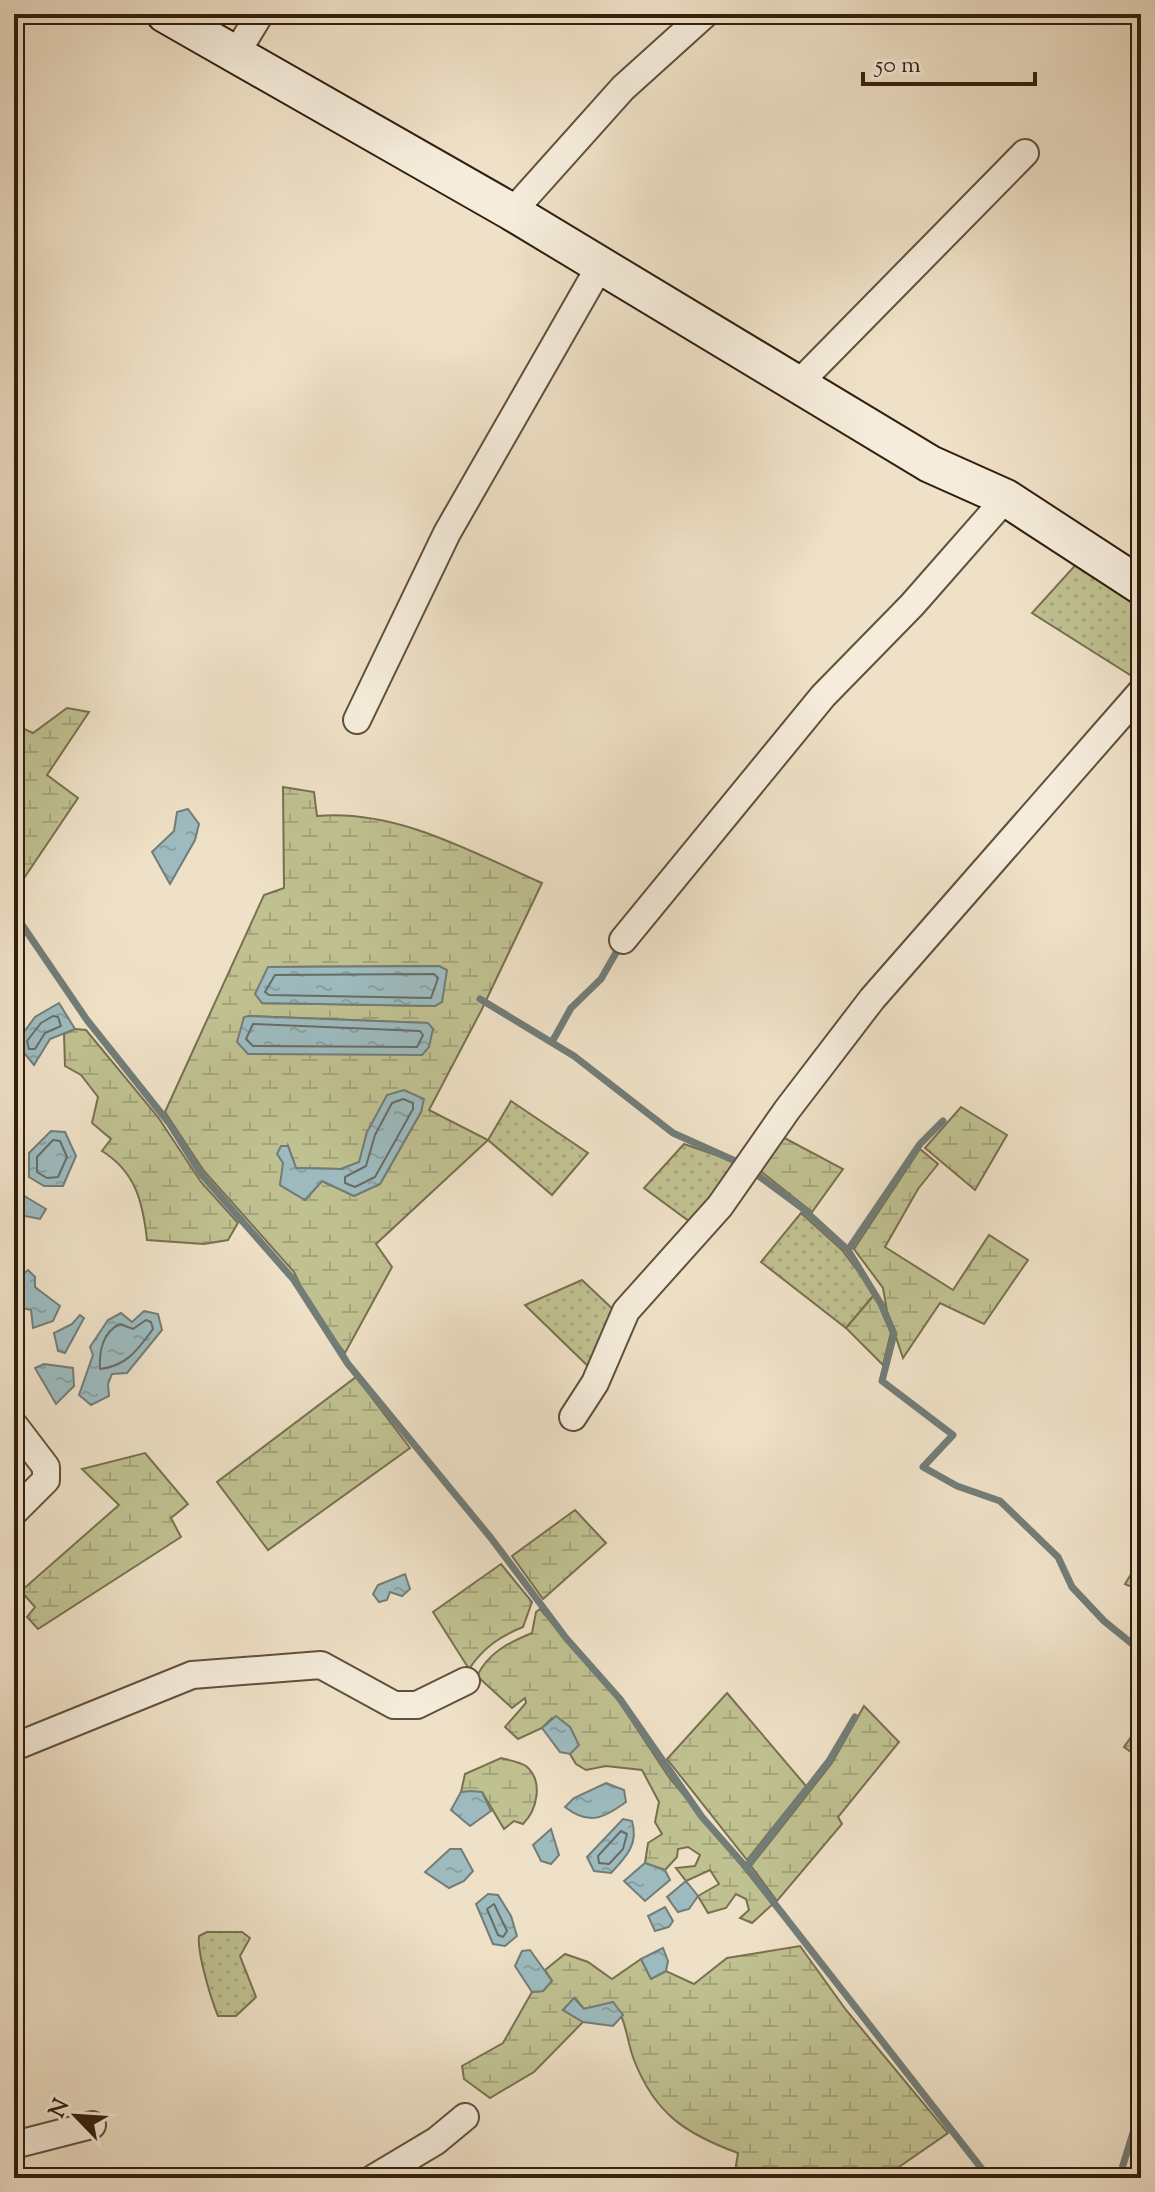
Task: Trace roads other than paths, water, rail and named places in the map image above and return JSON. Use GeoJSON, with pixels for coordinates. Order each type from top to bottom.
{"type":"FeatureCollection","features":[{"type":"Feature","properties":{"kind":"street"},"geometry":{"type":"LineString","coordinates":[[165,14],[512,212],[930,464],[1006,498],[1141,586]]}},
{"type":"Feature","properties":{"kind":"street"},"geometry":{"type":"LineString","coordinates":[[235,55],[260,14]]}},
{"type":"Feature","properties":{"kind":"street"},"geometry":{"type":"LineString","coordinates":[[512,212],[623,88],[705,14]]}},
{"type":"Feature","properties":{"kind":"street"},"geometry":{"type":"LineString","coordinates":[[798,384],[1025,153]]}},
{"type":"Feature","properties":{"kind":"street"},"geometry":{"type":"LineString","coordinates":[[357,720],[447,533],[600,266]]}},
{"type":"Feature","properties":{"kind":"street"},"geometry":{"type":"LineString","coordinates":[[623,940],[823,696],[912,605],[1006,498]]}},
{"type":"Feature","properties":{"kind":"street"},"geometry":{"type":"LineString","coordinates":[[573,1417],[595,1383],[626,1311],[720,1206],[787,1110],[872,999],[1141,692]]}},
{"type":"Feature","properties":{"kind":"street"},"geometry":{"type":"LineString","coordinates":[[14,1425],[46,1467],[46,1480],[14,1512]]}},
{"type":"Feature","properties":{"kind":"street"},"geometry":{"type":"LineString","coordinates":[[14,1747],[192,1675],[321,1665],[394,1705],[417,1705],[466,1681]]}},
{"type":"Feature","properties":{"kind":"street"},"geometry":{"type":"LineString","coordinates":[[374,2178],[436,2141],[465,2117]]}},
{"type":"Feature","properties":{"kind":"street"},"geometry":{"type":"LineString","coordinates":[[14,2145],[92,2125]]}},
{"type":"Feature","properties":{"kind":"water"},"geometry":{"type":"Polygon","coordinates":[[[188,809],[199,824],[195,840],[170,884],[152,852],[174,831],[177,812],[188,809]]]}},
{"type":"Feature","properties":{"kind":"water"},"geometry":{"type":"Polygon","coordinates":[[[439,966],[447,970],[442,1002],[435,1006],[262,1003],[255,994],[268,967],[439,966]]]}},
{"type":"Feature","properties":{"kind":"water"},"geometry":{"type":"Polygon","coordinates":[[[59,1003],[75,1029],[50,1039],[34,1065],[16,1043],[35,1017],[59,1003]]]}},
{"type":"Feature","properties":{"kind":"water"},"geometry":{"type":"Polygon","coordinates":[[[244,1017],[428,1023],[433,1029],[429,1047],[422,1055],[248,1054],[237,1042],[244,1017]]]}},
{"type":"Feature","properties":{"kind":"water"},"geometry":{"type":"Polygon","coordinates":[[[404,1090],[424,1099],[421,1112],[380,1184],[354,1196],[322,1181],[305,1200],[280,1185],[283,1163],[277,1154],[281,1146],[288,1146],[296,1168],[341,1169],[359,1162],[367,1132],[387,1095],[404,1090]]]}},
{"type":"Feature","properties":{"kind":"water"},"geometry":{"type":"Polygon","coordinates":[[[51,1131],[65,1132],[76,1156],[63,1186],[44,1186],[29,1177],[29,1153],[51,1131]]]}},
{"type":"Feature","properties":{"kind":"water"},"geometry":{"type":"Polygon","coordinates":[[[21,1194],[46,1209],[40,1219],[14,1214],[14,1200],[21,1194]]]}},
{"type":"Feature","properties":{"kind":"water"},"geometry":{"type":"Polygon","coordinates":[[[28,1270],[35,1277],[35,1287],[60,1306],[53,1321],[33,1328],[31,1310],[14,1306],[14,1282],[28,1270]]]}},
{"type":"Feature","properties":{"kind":"water"},"geometry":{"type":"Polygon","coordinates":[[[144,1311],[158,1314],[162,1330],[127,1373],[112,1374],[108,1384],[109,1396],[91,1405],[79,1395],[93,1355],[90,1347],[108,1320],[121,1313],[132,1322],[144,1311]]]}},
{"type":"Feature","properties":{"kind":"water"},"geometry":{"type":"Polygon","coordinates":[[[80,1315],[84,1318],[65,1353],[58,1351],[54,1333],[72,1324],[80,1315]]]}},
{"type":"Feature","properties":{"kind":"water"},"geometry":{"type":"Polygon","coordinates":[[[44,1364],[73,1368],[74,1386],[56,1404],[35,1368],[44,1364]]]}},
{"type":"Feature","properties":{"kind":"water"},"geometry":{"type":"Polygon","coordinates":[[[405,1574],[410,1589],[402,1596],[390,1592],[387,1600],[379,1602],[373,1594],[378,1585],[405,1574]]]}},
{"type":"Feature","properties":{"kind":"water"},"geometry":{"type":"Polygon","coordinates":[[[556,1716],[570,1727],[579,1745],[570,1754],[560,1752],[542,1728],[556,1716]]]}},
{"type":"Feature","properties":{"kind":"water"},"geometry":{"type":"Polygon","coordinates":[[[606,1783],[624,1790],[626,1802],[596,1818],[582,1816],[565,1807],[574,1798],[606,1783]]]}},
{"type":"Feature","properties":{"kind":"water"},"geometry":{"type":"Polygon","coordinates":[[[461,1792],[482,1792],[491,1811],[470,1826],[451,1810],[461,1792]]]}},
{"type":"Feature","properties":{"kind":"water"},"geometry":{"type":"Polygon","coordinates":[[[623,1819],[632,1821],[634,1829],[630,1850],[611,1873],[594,1871],[587,1857],[623,1819]]]}},
{"type":"Feature","properties":{"kind":"water"},"geometry":{"type":"Polygon","coordinates":[[[551,1829],[559,1855],[551,1864],[541,1861],[533,1845],[551,1829]]]}},
{"type":"Feature","properties":{"kind":"water"},"geometry":{"type":"Polygon","coordinates":[[[450,1849],[461,1849],[473,1871],[464,1881],[449,1888],[425,1872],[450,1849]]]}},
{"type":"Feature","properties":{"kind":"water"},"geometry":{"type":"Polygon","coordinates":[[[645,1863],[665,1870],[670,1880],[645,1901],[624,1881],[645,1863]]]}},
{"type":"Feature","properties":{"kind":"water"},"geometry":{"type":"Polygon","coordinates":[[[686,1881],[698,1896],[689,1909],[678,1912],[667,1897],[686,1881]]]}},
{"type":"Feature","properties":{"kind":"water"},"geometry":{"type":"Polygon","coordinates":[[[488,1894],[498,1895],[511,1916],[517,1936],[505,1946],[493,1944],[476,1904],[488,1894]]]}},
{"type":"Feature","properties":{"kind":"water"},"geometry":{"type":"Polygon","coordinates":[[[665,1907],[673,1921],[669,1927],[655,1931],[648,1916],[665,1907]]]}},
{"type":"Feature","properties":{"kind":"water"},"geometry":{"type":"Polygon","coordinates":[[[663,1948],[668,1961],[666,1971],[651,1979],[641,1959],[663,1948]]]}},
{"type":"Feature","properties":{"kind":"water"},"geometry":{"type":"Polygon","coordinates":[[[530,1950],[552,1981],[543,1991],[532,1992],[515,1966],[522,1951],[530,1950]]]}},
{"type":"Feature","properties":{"kind":"water"},"geometry":{"type":"Polygon","coordinates":[[[574,1998],[584,2009],[613,2002],[623,2015],[613,2026],[583,2022],[563,2010],[574,1998]]]}},
{"type":"Feature","properties":{"kind":"waterway"},"geometry":{"type":"LineString","coordinates":[[14,913],[87,1020],[169,1123],[201,1174],[294,1280],[348,1364],[491,1538],[566,1638],[620,1699],[702,1817],[746,1867],[989,2178]]}},
{"type":"Feature","properties":{"kind":"waterway"},"geometry":{"type":"LineString","coordinates":[[552,1042],[571,1008],[601,979],[621,944]]}},
{"type":"Feature","properties":{"kind":"waterway"},"geometry":{"type":"LineString","coordinates":[[480,999],[574,1056],[673,1133],[742,1164]]}},
{"type":"Feature","properties":{"kind":"waterway"},"geometry":{"type":"LineString","coordinates":[[848,1250],[920,1144],[943,1121]]}},
{"type":"Feature","properties":{"kind":"waterway"},"geometry":{"type":"LineString","coordinates":[[752,1171],[802,1208],[848,1250],[881,1304],[894,1334],[882,1381],[953,1435],[923,1467],[957,1486],[1000,1501],[1058,1557],[1072,1587],[1104,1621],[1141,1651]]}},
{"type":"Feature","properties":{"kind":"waterway"},"geometry":{"type":"LineString","coordinates":[[746,1867],[829,1761],[855,1717]]}},
{"type":"Feature","properties":{"kind":"waterway"},"geometry":{"type":"LineString","coordinates":[[1119,2178],[1141,2107]]}}]}
